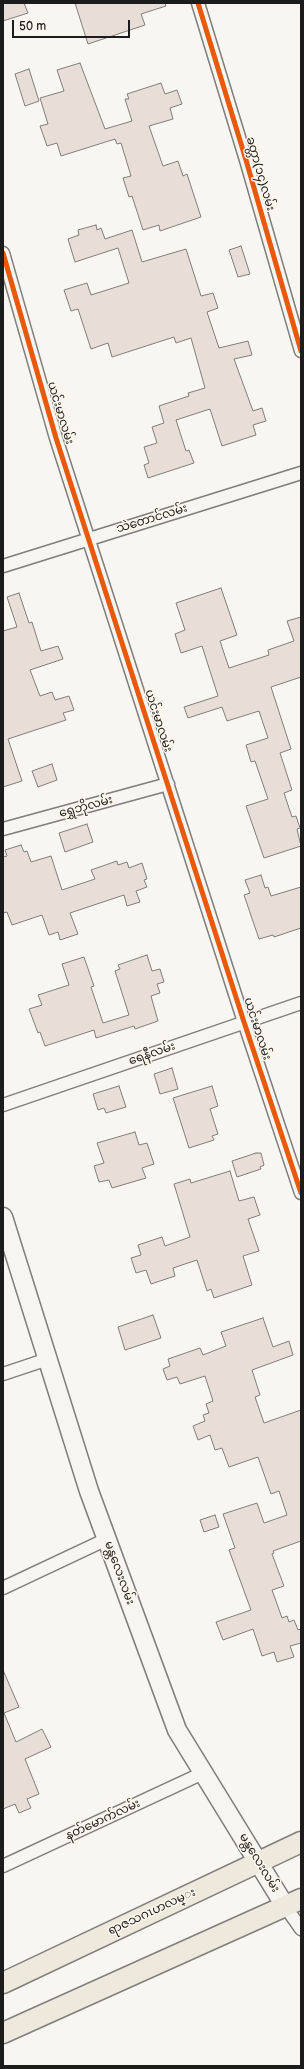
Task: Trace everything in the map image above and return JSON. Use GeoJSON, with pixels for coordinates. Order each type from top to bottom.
{"type":"FeatureCollection","features":[{"type":"Feature","properties":{"kind":"main road","name":"မန္တလေးလမ်း"},"geometry":{"type":"LineString","coordinates":[[3,1218],[89,1490],[177,1730],[258,1861],[293,1902]]}},
{"type":"Feature","properties":{"kind":"main road","name":"ရာဇသဂၤဟလမ္း"},"geometry":{"type":"LineString","coordinates":[[3,1983],[258,1861],[301,1842]]}},
{"type":"Feature","properties":{"kind":"main road"},"geometry":{"type":"LineString","coordinates":[[3,2033],[293,1902]]}},
{"type":"Feature","properties":{"kind":"street","name":"ခတ္တာ(၁၄)လမ်း"},"geometry":{"type":"LineString","coordinates":[[198,3],[246,160],[301,351]]}},
{"type":"Feature","properties":{"kind":"street","name":"ယင်းမာလမ်း"},"geometry":{"type":"LineString","coordinates":[[3,253],[56,438],[90,539],[244,1022],[301,1193]]}},
{"type":"Feature","properties":{"kind":"street","name":"သဲတောင်လမ်း"},"geometry":{"type":"LineString","coordinates":[[3,566],[301,473]]}},
{"type":"Feature","properties":{"kind":"street","name":"ရွှေဘိုလမ်း"},"geometry":{"type":"LineString","coordinates":[[3,829],[168,784]]}},
{"type":"Feature","properties":{"kind":"street","name":"ရေနီလမ်း"},"geometry":{"type":"LineString","coordinates":[[3,1105],[301,1003]]}},
{"type":"Feature","properties":{"kind":"street"},"geometry":{"type":"LineString","coordinates":[[3,1374],[48,1359]]}},
{"type":"Feature","properties":{"kind":"street"},"geometry":{"type":"LineString","coordinates":[[3,1588],[107,1539]]}},
{"type":"Feature","properties":{"kind":"street","name":"နတ်မောက်လမ်း"},"geometry":{"type":"LineString","coordinates":[[3,1866],[203,1773]]}},
{"type":"Feature","properties":{"kind":"street"},"geometry":{"type":"LineString","coordinates":[[293,1902],[301,1929]]}},
{"type":"Feature","properties":{"kind":"building"},"geometry":{"type":"Polygon","coordinates":[[[3,3],[24,3],[28,13],[3,21],[3,3]]]}},
{"type":"Feature","properties":{"kind":"building"},"geometry":{"type":"Polygon","coordinates":[[[75,3],[165,3],[166,6],[141,14],[145,25],[88,44],[75,3]]]}},
{"type":"Feature","properties":{"kind":"building"},"geometry":{"type":"Polygon","coordinates":[[[80,63],[105,129],[132,121],[125,99],[129,99],[127,94],[161,83],[165,94],[177,90],[182,104],[170,108],[173,119],[149,126],[163,166],[178,161],[183,176],[187,174],[201,217],[160,231],[159,225],[143,230],[132,196],[129,197],[123,178],[131,176],[121,143],[117,144],[115,139],[61,156],[57,143],[47,146],[40,126],[48,124],[40,98],[64,91],[57,70],[80,63]]]}},
{"type":"Feature","properties":{"kind":"building"},"geometry":{"type":"Polygon","coordinates":[[[29,69],[39,101],[25,106],[15,74],[29,69]]]}},
{"type":"Feature","properties":{"kind":"building"},"geometry":{"type":"Polygon","coordinates":[[[96,225],[97,230],[101,228],[105,239],[132,230],[142,262],[186,249],[201,296],[213,293],[218,308],[207,312],[219,348],[248,341],[252,355],[234,359],[253,411],[262,408],[266,421],[253,425],[256,435],[222,446],[210,409],[176,420],[186,451],[189,450],[194,463],[148,478],[144,465],[149,463],[144,447],[157,443],[152,427],[164,423],[159,406],[189,396],[188,393],[205,388],[191,338],[176,343],[174,337],[112,357],[108,343],[91,349],[78,309],[71,311],[64,290],[87,283],[91,295],[129,283],[118,248],[75,262],[68,239],[79,235],[78,230],[96,225]]]}},
{"type":"Feature","properties":{"kind":"building"},"geometry":{"type":"Polygon","coordinates":[[[241,246],[250,274],[238,277],[229,250],[241,246]]]}},
{"type":"Feature","properties":{"kind":"building"},"geometry":{"type":"Polygon","coordinates":[[[221,588],[237,635],[220,641],[229,668],[269,655],[268,650],[294,641],[287,621],[301,617],[301,677],[271,687],[291,749],[280,753],[292,790],[284,793],[292,817],[296,816],[300,828],[297,829],[301,846],[264,858],[246,806],[268,799],[255,761],[251,762],[246,745],[268,738],[259,711],[227,721],[222,707],[188,718],[184,707],[218,696],[202,646],[181,653],[175,634],[185,630],[176,603],[221,588]]]}},
{"type":"Feature","properties":{"kind":"building"},"geometry":{"type":"Polygon","coordinates":[[[19,593],[29,623],[32,622],[41,651],[58,646],[63,659],[30,670],[40,696],[52,692],[55,700],[69,696],[74,710],[63,713],[66,720],[8,739],[22,781],[3,787],[3,631],[17,627],[7,597],[19,593]]]}},
{"type":"Feature","properties":{"kind":"building"},"geometry":{"type":"Polygon","coordinates":[[[52,764],[57,780],[38,787],[32,771],[52,764]]]}},
{"type":"Feature","properties":{"kind":"building"},"geometry":{"type":"Polygon","coordinates":[[[87,824],[93,842],[65,852],[59,833],[87,824]]]}},
{"type":"Feature","properties":{"kind":"building"},"geometry":{"type":"Polygon","coordinates":[[[21,845],[24,852],[27,851],[31,862],[51,856],[62,890],[95,879],[91,870],[117,861],[118,865],[127,862],[129,868],[142,863],[147,879],[144,880],[147,887],[136,891],[140,902],[127,906],[124,895],[70,913],[78,934],[60,940],[58,932],[49,935],[42,915],[12,925],[7,912],[3,913],[3,857],[7,856],[5,850],[21,845]]]}},
{"type":"Feature","properties":{"kind":"building"},"geometry":{"type":"Polygon","coordinates":[[[261,875],[265,888],[268,887],[271,896],[301,887],[301,928],[274,937],[273,935],[259,939],[244,895],[250,893],[245,880],[261,875]]]}},
{"type":"Feature","properties":{"kind":"building"},"geometry":{"type":"Polygon","coordinates":[[[147,955],[152,971],[160,969],[164,982],[157,984],[160,993],[151,996],[158,1021],[135,1029],[134,1026],[96,1038],[94,1030],[45,1046],[40,1032],[38,1033],[29,1009],[42,1005],[38,995],[69,985],[62,964],[84,957],[94,986],[91,987],[103,1023],[129,1015],[115,971],[120,969],[118,965],[147,955]]]}},
{"type":"Feature","properties":{"kind":"building"},"geometry":{"type":"Polygon","coordinates":[[[172,1068],[178,1089],[160,1094],[154,1074],[172,1068]]]}},
{"type":"Feature","properties":{"kind":"building"},"geometry":{"type":"Polygon","coordinates":[[[119,1086],[126,1107],[106,1113],[104,1108],[98,1110],[93,1094],[119,1086]]]}},
{"type":"Feature","properties":{"kind":"building"},"geometry":{"type":"Polygon","coordinates":[[[212,1086],[218,1106],[210,1109],[218,1134],[212,1136],[214,1140],[189,1148],[173,1098],[212,1086]]]}},
{"type":"Feature","properties":{"kind":"building"},"geometry":{"type":"Polygon","coordinates":[[[135,1132],[139,1145],[147,1143],[154,1164],[142,1168],[146,1178],[112,1188],[109,1180],[99,1182],[94,1166],[104,1163],[97,1143],[135,1132]]]}},
{"type":"Feature","properties":{"kind":"building"},"geometry":{"type":"Polygon","coordinates":[[[256,1153],[261,1153],[264,1165],[260,1167],[261,1169],[237,1177],[232,1161],[256,1153]]]}},
{"type":"Feature","properties":{"kind":"building"},"geometry":{"type":"Polygon","coordinates":[[[230,1171],[239,1201],[254,1197],[260,1215],[248,1219],[259,1251],[243,1256],[252,1285],[214,1298],[211,1289],[207,1291],[197,1260],[173,1268],[175,1276],[151,1284],[146,1270],[136,1273],[131,1258],[141,1255],[138,1245],[162,1237],[165,1246],[190,1237],[174,1184],[190,1179],[191,1183],[230,1171]]]}},
{"type":"Feature","properties":{"kind":"building"},"geometry":{"type":"Polygon","coordinates":[[[153,1315],[161,1338],[125,1350],[118,1327],[153,1315]]]}},
{"type":"Feature","properties":{"kind":"building"},"geometry":{"type":"Polygon","coordinates":[[[263,1318],[273,1347],[289,1341],[293,1355],[252,1370],[260,1395],[255,1397],[264,1423],[301,1410],[301,1541],[273,1551],[274,1553],[272,1554],[284,1586],[272,1590],[282,1618],[287,1616],[289,1622],[294,1620],[298,1630],[301,1629],[301,1643],[290,1646],[294,1657],[277,1662],[274,1652],[262,1656],[253,1629],[223,1640],[216,1622],[251,1610],[229,1550],[235,1548],[223,1514],[257,1503],[264,1523],[287,1515],[279,1491],[271,1494],[258,1457],[229,1467],[222,1448],[215,1450],[210,1435],[198,1440],[193,1426],[205,1421],[203,1415],[209,1413],[206,1404],[213,1401],[205,1376],[180,1384],[177,1377],[167,1380],[163,1369],[170,1366],[168,1359],[200,1348],[203,1355],[226,1346],[221,1332],[263,1318]]]}},
{"type":"Feature","properties":{"kind":"building"},"geometry":{"type":"Polygon","coordinates":[[[215,1515],[219,1527],[204,1532],[200,1520],[215,1515]]]}},
{"type":"Feature","properties":{"kind":"building"},"geometry":{"type":"Polygon","coordinates":[[[3,1670],[19,1707],[4,1713],[16,1742],[42,1729],[51,1747],[25,1759],[39,1794],[27,1799],[31,1808],[19,1813],[15,1804],[3,1809],[3,1670]]]}},
{"type":"Feature","properties":{"kind":"cycle path"},"geometry":{"type":"LineString","coordinates":[[198,3],[246,160],[301,351]]}},
{"type":"Feature","properties":{"kind":"cycle path"},"geometry":{"type":"LineString","coordinates":[[3,253],[56,438],[244,1022],[301,1193]]}}]}
